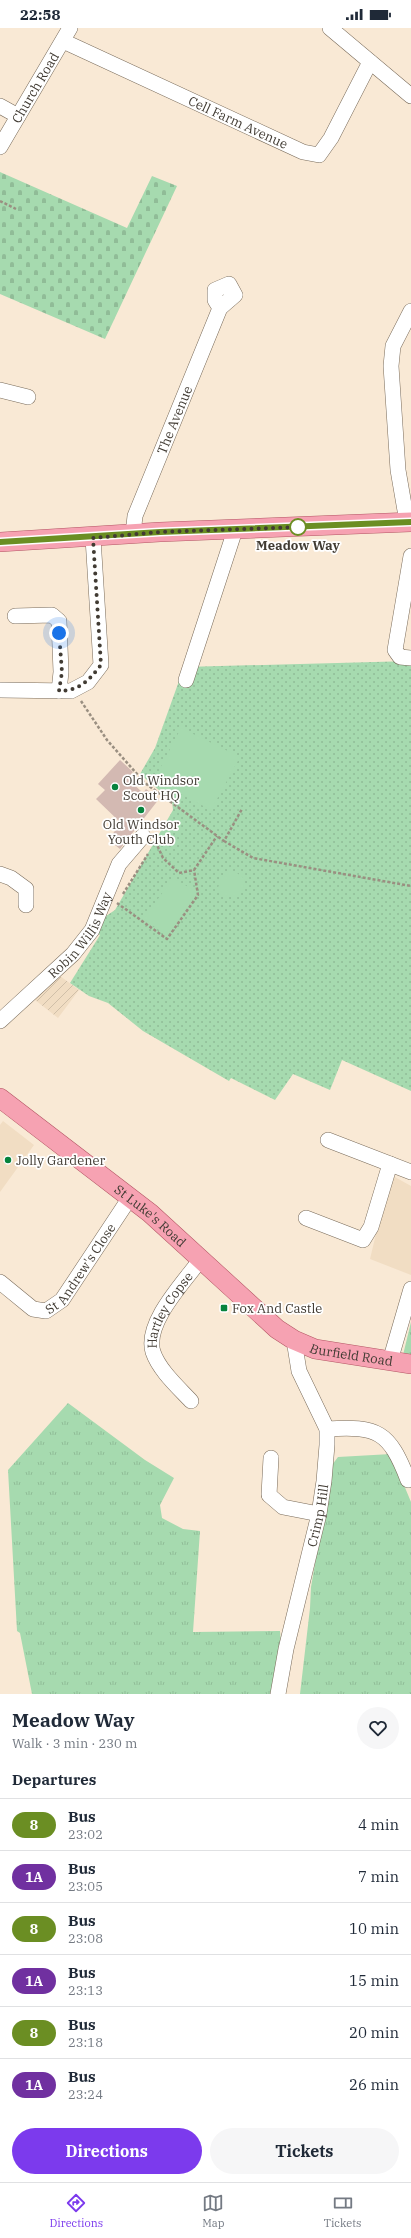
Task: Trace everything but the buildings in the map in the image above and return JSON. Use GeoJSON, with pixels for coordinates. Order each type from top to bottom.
{"type":"FeatureCollection","features":[{"type":"Feature","properties":{"kind":"main road"},"geometry":{"type":"LineString","coordinates":[[0,542],[93,538],[133,534],[409,522]]}},
{"type":"Feature","properties":{"kind":"main road","name":"St Luke's Road"},"geometry":{"type":"LineString","coordinates":[[0,1098],[129,1199],[150,1213],[276,1329],[294,1340]]}},
{"type":"Feature","properties":{"kind":"main road","name":"Burfield Road"},"geometry":{"type":"LineString","coordinates":[[294,1340],[315,1349],[411,1364]]}},
{"type":"Feature","properties":{"kind":"street"},"geometry":{"type":"LineString","coordinates":[[330,28],[411,96]]}},
{"type":"Feature","properties":{"kind":"street","name":"Cell Farm Avenue"},"geometry":{"type":"LineString","coordinates":[[67,34],[303,152],[319,155],[331,138],[370,62]]}},
{"type":"Feature","properties":{"kind":"street","name":"Church Road"},"geometry":{"type":"LineString","coordinates":[[0,147],[67,34]]}},
{"type":"Feature","properties":{"kind":"street"},"geometry":{"type":"LineString","coordinates":[[0,106],[18,116]]}},
{"type":"Feature","properties":{"kind":"street","name":"The Avenue"},"geometry":{"type":"LineString","coordinates":[[133,534],[135,516],[220,308]]}},
{"type":"Feature","properties":{"kind":"street"},"geometry":{"type":"LineString","coordinates":[[409,522],[408,497],[398,470],[391,366],[393,346],[411,311]]}},
{"type":"Feature","properties":{"kind":"street"},"geometry":{"type":"LineString","coordinates":[[0,390],[28,397]]}},
{"type":"Feature","properties":{"kind":"street"},"geometry":{"type":"LineString","coordinates":[[186,680],[235,530]]}},
{"type":"Feature","properties":{"kind":"street"},"geometry":{"type":"LineString","coordinates":[[0,690],[66,690],[88,682],[101,665],[93,538]]}},
{"type":"Feature","properties":{"kind":"street"},"geometry":{"type":"LineString","coordinates":[[411,556],[395,650],[400,657],[411,658]]}},
{"type":"Feature","properties":{"kind":"street"},"geometry":{"type":"LineString","coordinates":[[15,616],[52,615],[59,620],[62,672],[66,690]]}},
{"type":"Feature","properties":{"kind":"street","name":"Robin Willis Way"},"geometry":{"type":"LineString","coordinates":[[0,1021],[73,954],[92,930],[119,864],[148,839]]}},
{"type":"Feature","properties":{"kind":"street"},"geometry":{"type":"LineString","coordinates":[[0,874],[11,878],[26,889],[26,905]]}},
{"type":"Feature","properties":{"kind":"street"},"geometry":{"type":"LineString","coordinates":[[328,1140],[411,1172]]}},
{"type":"Feature","properties":{"kind":"street"},"geometry":{"type":"LineString","coordinates":[[306,1218],[363,1240],[371,1227],[390,1164]]}},
{"type":"Feature","properties":{"kind":"street","name":"St Andrew's Close"},"geometry":{"type":"LineString","coordinates":[[0,1282],[33,1309],[46,1310],[62,1300],[129,1199]]}},
{"type":"Feature","properties":{"kind":"street","name":"Hartley Copse"},"geometry":{"type":"LineString","coordinates":[[191,1401],[166,1372],[154,1352],[152,1332],[161,1313],[201,1259]]}},
{"type":"Feature","properties":{"kind":"street"},"geometry":{"type":"LineString","coordinates":[[390,1361],[411,1288]]}},
{"type":"Feature","properties":{"kind":"street","name":"Crimp Hill"},"geometry":{"type":"LineString","coordinates":[[278,1694],[286,1649],[319,1514],[324,1481],[327,1429],[299,1371],[294,1340]]}},
{"type":"Feature","properties":{"kind":"street"},"geometry":{"type":"LineString","coordinates":[[327,1429],[353,1428],[372,1430],[394,1449],[408,1480]]}},
{"type":"Feature","properties":{"kind":"street"},"geometry":{"type":"LineString","coordinates":[[271,1458],[269,1495],[283,1507],[319,1514]]}},
{"type":"Feature","properties":{"kind":"path"},"geometry":{"type":"LineString","coordinates":[[0,201],[16,209]]}},
{"type":"Feature","properties":{"kind":"path"},"geometry":{"type":"LineString","coordinates":[[66,690],[106,740],[149,786],[224,841],[253,858],[411,886]]}},
{"type":"Feature","properties":{"kind":"path"},"geometry":{"type":"LineString","coordinates":[[149,786],[154,780]]}},
{"type":"Feature","properties":{"kind":"path"},"geometry":{"type":"LineString","coordinates":[[224,841],[242,809]]}},
{"type":"Feature","properties":{"kind":"path"},"geometry":{"type":"LineString","coordinates":[[117,903],[167,939],[198,895],[194,870],[217,836]]}},
{"type":"Feature","properties":{"kind":"path"},"geometry":{"type":"LineString","coordinates":[[113,909],[148,839],[163,858],[179,873],[194,870]]}},
{"type":"Feature","properties":{"kind":"shaded area"},"geometry":{"type":"Polygon","coordinates":[[[56,973],[79,990],[58,1018],[30,996],[56,973]]]}},
{"type":"Feature","properties":{"kind":"shaded area"},"geometry":{"type":"Polygon","coordinates":[[[3,1121],[34,1145],[0,1192],[0,1125],[3,1121]]]}},
{"type":"Feature","properties":{"kind":"shaded area"},"geometry":{"type":"Polygon","coordinates":[[[393,1176],[411,1186],[411,1275],[370,1259],[388,1184],[393,1176]]]}},
{"type":"Feature","properties":{"kind":"green space"},"geometry":{"type":"Polygon","coordinates":[[[0,172],[127,228],[152,176],[177,186],[105,339],[0,294],[0,172]]]}},
{"type":"Feature","properties":{"kind":"green space"},"geometry":{"type":"Polygon","coordinates":[[[411,661],[411,1091],[342,1060],[330,1090],[293,1074],[275,1100],[231,1078],[229,1081],[143,1031],[108,1003],[89,996],[70,983],[100,935],[92,931],[97,922],[115,910],[173,810],[172,801],[140,774],[155,748],[184,667],[411,661]]]}},
{"type":"Feature","properties":{"kind":"green space"},"geometry":{"type":"Polygon","coordinates":[[[181,728],[240,757],[211,810],[154,780],[181,728]]]}},
{"type":"Feature","properties":{"kind":"green space"},"geometry":{"type":"Polygon","coordinates":[[[229,873],[237,873],[245,879],[243,888],[235,895],[224,895],[218,888],[221,878],[229,873]]]}},
{"type":"Feature","properties":{"kind":"green space"},"geometry":{"type":"Polygon","coordinates":[[[173,878],[195,891],[196,895],[169,934],[166,935],[145,920],[145,917],[173,878]]]}},
{"type":"Feature","properties":{"kind":"green space"},"geometry":{"type":"Polygon","coordinates":[[[411,1322],[411,1356],[403,1355],[411,1322]]]}},
{"type":"Feature","properties":{"kind":"green space"},"geometry":{"type":"Polygon","coordinates":[[[68,1403],[145,1460],[174,1478],[160,1505],[162,1518],[183,1529],[200,1531],[193,1632],[280,1631],[281,1645],[272,1694],[32,1694],[20,1633],[17,1631],[8,1470],[68,1403]]]}},
{"type":"Feature","properties":{"kind":"green space"},"geometry":{"type":"Polygon","coordinates":[[[391,1454],[411,1502],[411,1694],[300,1694],[311,1587],[332,1465],[338,1457],[391,1454]]]}},
{"type":"Feature","properties":{"kind":"bus line","name":"8"},"geometry":{"type":"LineString","coordinates":[[0,542],[93,538],[160,532],[411,522]]}},
{"type":"Feature","properties":{"kind":"place","name":"Meadow Way"},"geometry":{"type":"Point","coordinates":[298,527]}},
{"type":"Feature","properties":{"kind":"place","name":"Old Windsor Scout HQ"},"geometry":{"type":"Point","coordinates":[115,787]}},
{"type":"Feature","properties":{"kind":"place","name":"Old Windsor Youth Club"},"geometry":{"type":"Point","coordinates":[141,810]}},
{"type":"Feature","properties":{"kind":"place","name":"Jolly Gardener"},"geometry":{"type":"Point","coordinates":[8,1160]}},
{"type":"Feature","properties":{"kind":"place","name":"Fox And Castle"},"geometry":{"type":"Point","coordinates":[224,1308]}},
{"type":"Feature","properties":{"kind":"route"},"geometry":{"type":"LineString","coordinates":[[59,633],[62,672],[59,691],[71,691],[88,682],[101,665],[93,538],[160,532],[298,527]]}}]}
